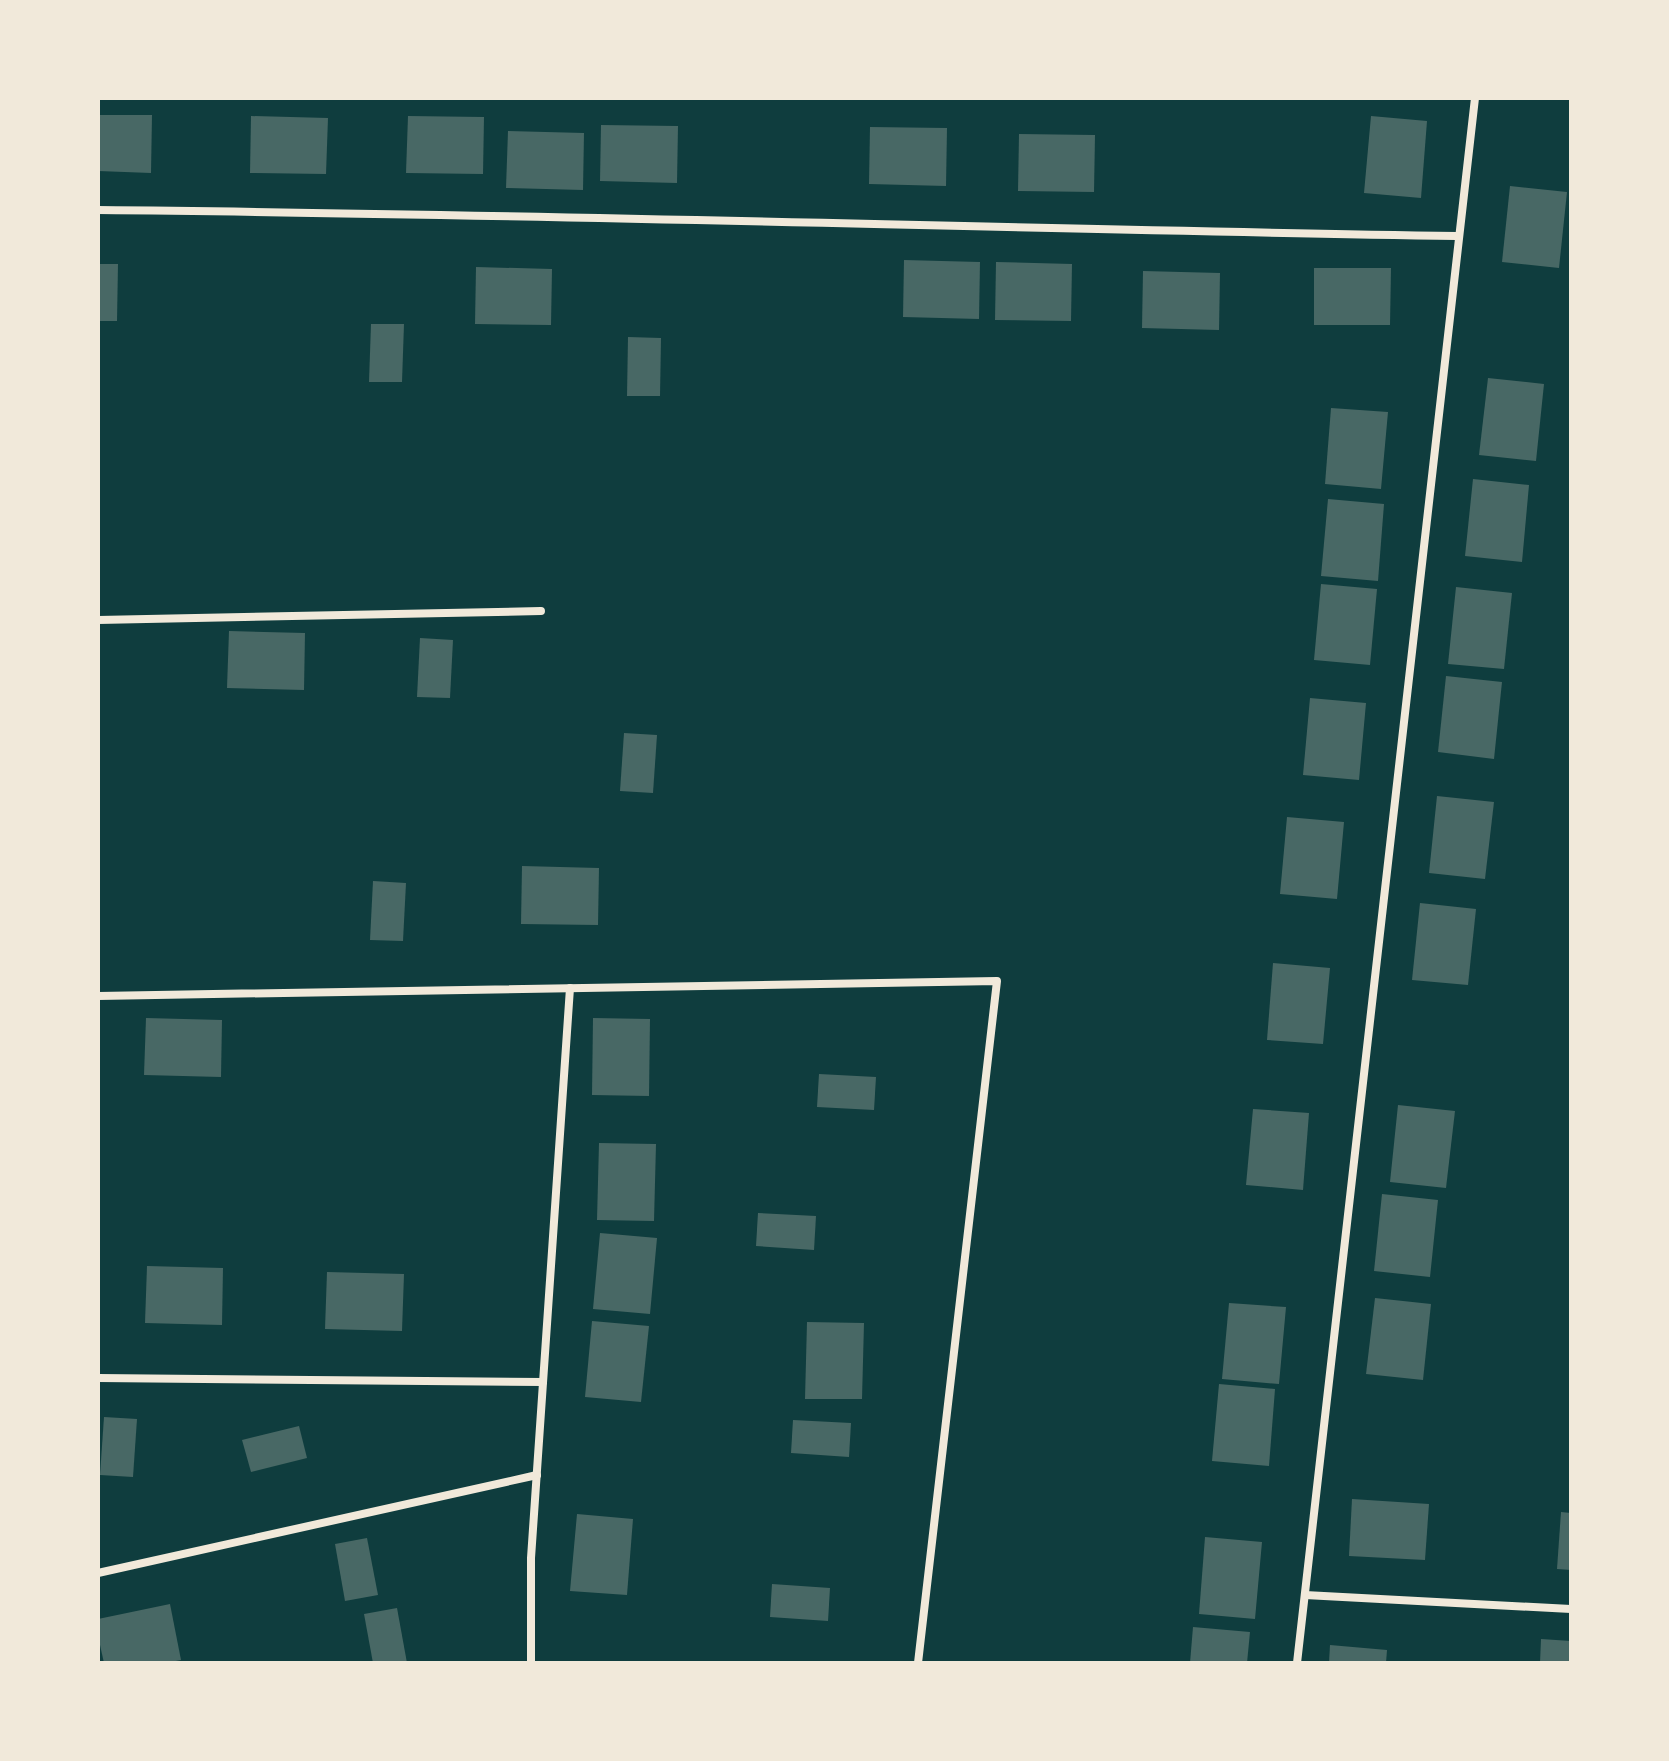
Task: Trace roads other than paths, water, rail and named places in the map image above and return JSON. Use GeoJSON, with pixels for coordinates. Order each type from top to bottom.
{"type":"FeatureCollection","features":[{"type":"Feature","properties":{"kind":"street"},"geometry":{"type":"LineString","coordinates":[[1297,1663],[1475,98]]}},
{"type":"Feature","properties":{"kind":"street"},"geometry":{"type":"LineString","coordinates":[[98,210],[418,213],[1023,229],[1457,236]]}},
{"type":"Feature","properties":{"kind":"street"},"geometry":{"type":"LineString","coordinates":[[98,620],[541,611]]}},
{"type":"Feature","properties":{"kind":"street"},"geometry":{"type":"LineString","coordinates":[[98,996],[997,981],[918,1663]]}},
{"type":"Feature","properties":{"kind":"street"},"geometry":{"type":"LineString","coordinates":[[531,1663],[531,1558],[570,988]]}},
{"type":"Feature","properties":{"kind":"street"},"geometry":{"type":"LineString","coordinates":[[98,1378],[543,1382]]}},
{"type":"Feature","properties":{"kind":"street"},"geometry":{"type":"LineString","coordinates":[[98,1573],[537,1475]]}},
{"type":"Feature","properties":{"kind":"street"},"geometry":{"type":"LineString","coordinates":[[1305,1595],[1571,1609]]}}]}
